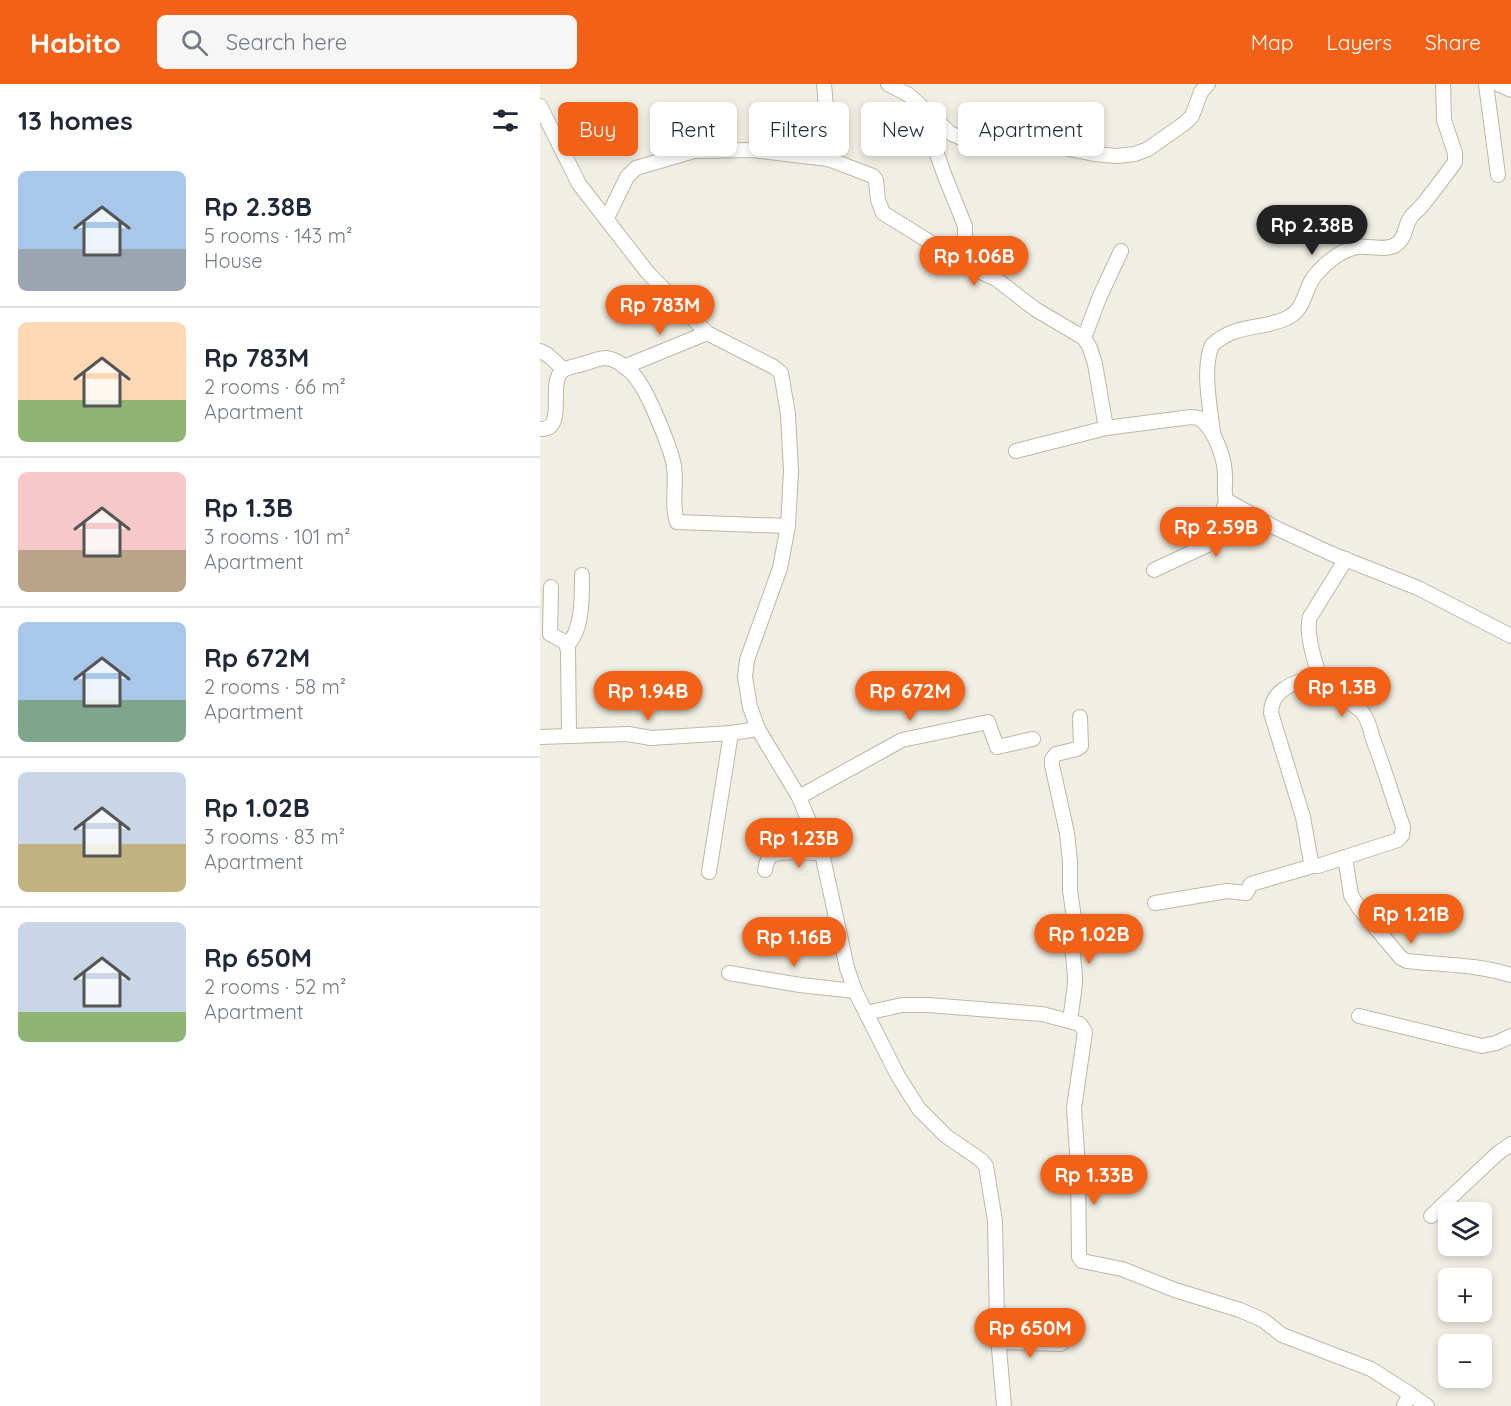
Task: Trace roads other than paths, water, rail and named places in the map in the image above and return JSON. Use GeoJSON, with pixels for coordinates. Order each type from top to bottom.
{"type":"FeatureCollection","features":[{"type":"Feature","properties":{"kind":"street"},"geometry":{"type":"LineString","coordinates":[[824,84],[828,159]]}},
{"type":"Feature","properties":{"kind":"street"},"geometry":{"type":"LineString","coordinates":[[888,84],[917,102]]}},
{"type":"Feature","properties":{"kind":"street"},"geometry":{"type":"LineString","coordinates":[[946,129],[961,138],[1041,143],[1095,154],[1117,156],[1135,154],[1148,149],[1185,123],[1192,116],[1201,92],[1208,84]]}},
{"type":"Feature","properties":{"kind":"street"},"geometry":{"type":"LineString","coordinates":[[1155,570],[1212,543],[1226,500],[1224,492],[1226,480],[1221,453],[1213,433],[1208,388],[1212,345],[1230,332],[1277,321],[1297,311],[1302,305],[1310,281],[1339,254],[1358,247],[1387,248],[1403,238],[1411,216],[1425,202],[1455,162],[1455,153],[1444,120],[1443,84]]}},
{"type":"Feature","properties":{"kind":"street"},"geometry":{"type":"LineString","coordinates":[[1486,84],[1498,175]]}},
{"type":"Feature","properties":{"kind":"street"},"geometry":{"type":"LineString","coordinates":[[1498,84],[1511,90]]}},
{"type":"Feature","properties":{"kind":"street"},"geometry":{"type":"LineString","coordinates":[[540,106],[579,184],[648,273],[707,333],[774,367],[781,373],[789,426],[791,471],[788,526],[780,568],[747,660],[744,677],[750,707],[758,729],[799,797],[822,853],[855,991],[898,1076],[919,1109],[946,1136],[986,1166],[995,1221],[999,1342],[1004,1406]]}},
{"type":"Feature","properties":{"kind":"street"},"geometry":{"type":"LineString","coordinates":[[607,218],[627,177],[636,168],[694,151],[752,150],[828,159],[873,176],[876,180],[879,208],[883,213],[960,261],[996,279],[1035,309],[1084,338],[1095,364],[1107,428]]}},
{"type":"Feature","properties":{"kind":"street"},"geometry":{"type":"LineString","coordinates":[[938,156],[965,226],[960,261]]}},
{"type":"Feature","properties":{"kind":"street"},"geometry":{"type":"LineString","coordinates":[[1084,338],[1121,251]]}},
{"type":"Feature","properties":{"kind":"street"},"geometry":{"type":"LineString","coordinates":[[624,367],[707,333]]}},
{"type":"Feature","properties":{"kind":"street"},"geometry":{"type":"LineString","coordinates":[[540,351],[563,369]]}},
{"type":"Feature","properties":{"kind":"street"},"geometry":{"type":"LineString","coordinates":[[540,429],[544,430],[550,426],[556,414],[555,383],[563,369],[605,358],[624,367],[638,380],[645,393],[671,454],[674,467],[677,522],[788,526]]}},
{"type":"Feature","properties":{"kind":"street"},"geometry":{"type":"LineString","coordinates":[[1016,451],[1107,428],[1191,417],[1199,418],[1213,433]]}},
{"type":"Feature","properties":{"kind":"street"},"geometry":{"type":"LineString","coordinates":[[1226,500],[1276,528],[1418,588],[1511,636]]}},
{"type":"Feature","properties":{"kind":"street"},"geometry":{"type":"LineString","coordinates":[[1155,903],[1227,891],[1246,893],[1251,884],[1398,840],[1402,835],[1402,827],[1364,714],[1329,690],[1320,678],[1308,635],[1310,617],[1346,559]]}},
{"type":"Feature","properties":{"kind":"street"},"geometry":{"type":"LineString","coordinates":[[567,645],[574,639],[578,624],[582,599],[582,575]]}},
{"type":"Feature","properties":{"kind":"street"},"geometry":{"type":"LineString","coordinates":[[551,587],[550,634],[567,645]]}},
{"type":"Feature","properties":{"kind":"street"},"geometry":{"type":"LineString","coordinates":[[567,645],[569,736]]}},
{"type":"Feature","properties":{"kind":"street"},"geometry":{"type":"LineString","coordinates":[[1313,866],[1303,817],[1272,720],[1271,704],[1274,698],[1288,687],[1319,674]]}},
{"type":"Feature","properties":{"kind":"street"},"geometry":{"type":"LineString","coordinates":[[1070,1020],[1075,979],[1076,932],[1070,890],[1067,833],[1052,759],[1056,754],[1081,746],[1080,717]]}},
{"type":"Feature","properties":{"kind":"street"},"geometry":{"type":"LineString","coordinates":[[799,797],[902,740],[988,722],[997,747],[1033,739]]}},
{"type":"Feature","properties":{"kind":"street"},"geometry":{"type":"LineString","coordinates":[[540,738],[628,734],[651,738],[758,729]]}},
{"type":"Feature","properties":{"kind":"street"},"geometry":{"type":"LineString","coordinates":[[709,872],[731,733]]}},
{"type":"Feature","properties":{"kind":"street"},"geometry":{"type":"LineString","coordinates":[[765,870],[766,862],[771,856],[822,853]]}},
{"type":"Feature","properties":{"kind":"street"},"geometry":{"type":"LineString","coordinates":[[1345,857],[1348,883],[1355,901],[1401,958],[1407,961],[1482,968],[1511,975]]}},
{"type":"Feature","properties":{"kind":"street"},"geometry":{"type":"LineString","coordinates":[[1076,932],[1079,930],[1128,930]]}},
{"type":"Feature","properties":{"kind":"street"},"geometry":{"type":"LineString","coordinates":[[729,973],[800,985],[855,991]]}},
{"type":"Feature","properties":{"kind":"street"},"geometry":{"type":"LineString","coordinates":[[866,1013],[902,1005],[928,1005],[1042,1014],[1080,1024],[1085,1032],[1074,1108],[1078,1167],[1079,1257],[1082,1261],[1122,1269],[1175,1290],[1256,1317],[1282,1335],[1371,1369],[1407,1400],[1427,1406]]}},
{"type":"Feature","properties":{"kind":"street"},"geometry":{"type":"LineString","coordinates":[[1359,1016],[1482,1046],[1511,1036]]}},
{"type":"Feature","properties":{"kind":"street"},"geometry":{"type":"LineString","coordinates":[[1431,1216],[1498,1153],[1511,1144]]}},
{"type":"Feature","properties":{"kind":"street"},"geometry":{"type":"LineString","coordinates":[[999,1342],[1062,1344]]}}]}
